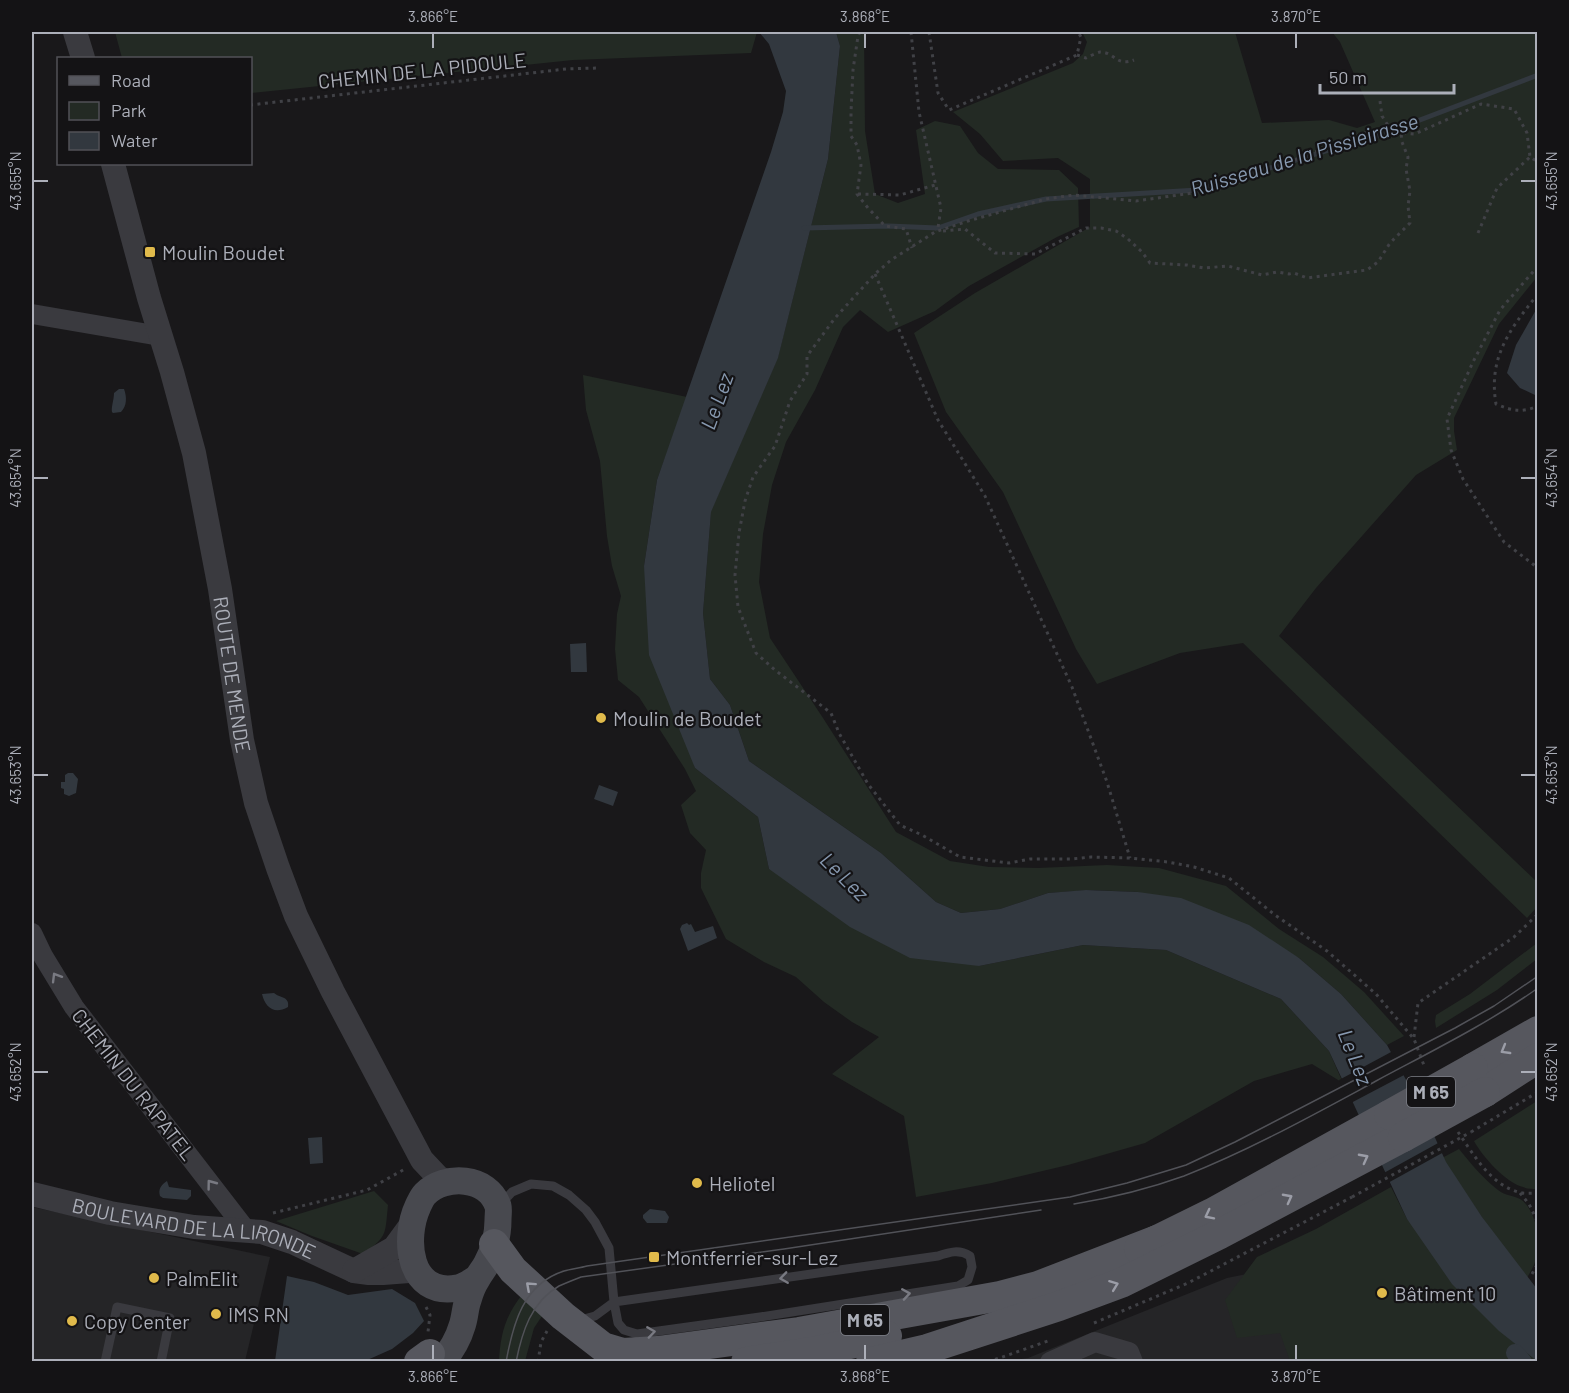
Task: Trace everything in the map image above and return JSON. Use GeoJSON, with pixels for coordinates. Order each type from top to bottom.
{"type":"FeatureCollection","features":[{"type":"Feature","properties":{"kind":"main road","name":"M 65"},"geometry":{"type":"LineString","coordinates":[[1479,1080],[1538,1031]]}},
{"type":"Feature","properties":{"kind":"main road","name":"M 65"},"geometry":{"type":"LineString","coordinates":[[871,1362],[927,1349],[1059,1306],[1121,1283],[1220,1234],[1320,1167],[1479,1080],[1538,1058]]}},
{"type":"Feature","properties":{"kind":"main road","name":"M 65"},"geometry":{"type":"LineString","coordinates":[[746,1362],[817,1351],[920,1330],[1009,1305],[1105,1265],[1212,1213],[1320,1167]]}},
{"type":"Feature","properties":{"kind":"main road"},"geometry":{"type":"LineString","coordinates":[[429,1360],[457,1341],[467,1302],[486,1264],[498,1229],[498,1207],[493,1197],[483,1188],[472,1182],[436,1188],[417,1208],[410,1232],[415,1268],[422,1280],[443,1288],[456,1289],[477,1278]]}},
{"type":"Feature","properties":{"kind":"main road","name":"M 65"},"geometry":{"type":"LineString","coordinates":[[494,1244],[513,1270],[572,1323],[603,1347],[623,1353],[658,1351],[799,1332],[1000,1296],[1038,1286],[1157,1240]]}},
{"type":"Feature","properties":{"kind":"main road"},"geometry":{"type":"LineString","coordinates":[[429,1360],[446,1320],[443,1288]]}},
{"type":"Feature","properties":{"kind":"main road","name":"M 65"},"geometry":{"type":"LineString","coordinates":[[940,1362],[1011,1334],[1059,1306]]}},
{"type":"Feature","properties":{"kind":"street"},"geometry":{"type":"LineString","coordinates":[[75,32],[83,57]]}},
{"type":"Feature","properties":{"kind":"street","name":"ROUTE DE MENDE"},"geometry":{"type":"LineString","coordinates":[[113,165],[198,474],[220,589],[242,741],[256,803],[296,916],[333,992],[422,1160],[439,1178],[436,1188]]}},
{"type":"Feature","properties":{"kind":"street"},"geometry":{"type":"LineString","coordinates":[[32,314],[160,336]]}},
{"type":"Feature","properties":{"kind":"street","name":"CHEMIN DU RAPATEL"},"geometry":{"type":"LineString","coordinates":[[32,933],[74,1007],[254,1231]]}},
{"type":"Feature","properties":{"kind":"street","name":"BOULEVARD DE LA LIRONDE"},"geometry":{"type":"LineString","coordinates":[[32,1194],[110,1214],[194,1227],[254,1231],[292,1242],[354,1271],[383,1273],[409,1271],[415,1268]]}},
{"type":"Feature","properties":{"kind":"street"},"geometry":{"type":"LineString","coordinates":[[354,1271],[394,1248],[413,1222]]}},
{"type":"Feature","properties":{"kind":"street"},"geometry":{"type":"LineString","coordinates":[[1050,1362],[1095,1342],[1129,1352],[1133,1362]]}},
{"type":"Feature","properties":{"kind":"lane"},"geometry":{"type":"LineString","coordinates":[[498,1207],[512,1192],[531,1184],[553,1186],[569,1195],[586,1210],[609,1248],[614,1302],[618,1323],[624,1330],[637,1334],[958,1286],[968,1280],[972,1267],[970,1256],[964,1252],[952,1251],[938,1256],[614,1302],[595,1316],[572,1323]]}},
{"type":"Feature","properties":{"kind":"lane"},"geometry":{"type":"LineString","coordinates":[[105,1362],[117,1307],[170,1318],[161,1362]]}},
{"type":"Feature","properties":{"kind":"path"},"geometry":{"type":"LineString","coordinates":[[860,32],[853,70],[851,104],[851,136],[857,145],[861,165],[857,194],[885,226],[906,229],[912,248]]}},
{"type":"Feature","properties":{"kind":"path"},"geometry":{"type":"LineString","coordinates":[[911,32],[919,112],[941,208],[936,232]]}},
{"type":"Feature","properties":{"kind":"path"},"geometry":{"type":"LineString","coordinates":[[929,32],[938,93],[950,110],[1077,55],[1086,58],[1099,52],[1110,54],[1118,61],[1128,63],[1134,60]]}},
{"type":"Feature","properties":{"kind":"path"},"geometry":{"type":"LineString","coordinates":[[1077,55],[1081,37],[1078,32]]}},
{"type":"Feature","properties":{"kind":"path","name":"CHEMIN DE LA PIDOULE"},"geometry":{"type":"LineString","coordinates":[[252,105],[566,69],[597,68]]}},
{"type":"Feature","properties":{"kind":"path"},"geometry":{"type":"LineString","coordinates":[[1380,101],[1382,116],[1391,130],[1415,134],[1481,104],[1514,110],[1527,133],[1530,157]]}},
{"type":"Feature","properties":{"kind":"path"},"geometry":{"type":"LineString","coordinates":[[1389,127],[1361,134],[1221,189],[1136,201],[1074,195],[1046,199],[936,232],[891,260],[835,318],[807,356],[807,374],[790,401],[775,446],[753,477],[745,501],[735,575],[738,607],[756,653],[831,713],[839,733],[863,776],[900,825],[960,857],[1009,863],[1030,859],[1130,858],[1194,867],[1229,878],[1275,915],[1327,951],[1376,994],[1414,1039],[1426,1069]]}},
{"type":"Feature","properties":{"kind":"path"},"geometry":{"type":"LineString","coordinates":[[936,232],[965,229],[994,253],[1035,254],[1086,228],[1101,228],[1116,231],[1128,239],[1150,263],[1204,268],[1228,266],[1262,275],[1277,272],[1294,273],[1307,278],[1367,270],[1378,262],[1390,243],[1410,223],[1408,206],[1410,191],[1406,169],[1408,157],[1401,133]]}},
{"type":"Feature","properties":{"kind":"path"},"geometry":{"type":"LineString","coordinates":[[1530,157],[1538,162]]}},
{"type":"Feature","properties":{"kind":"path"},"geometry":{"type":"LineString","coordinates":[[1478,233],[1497,188],[1530,157]]}},
{"type":"Feature","properties":{"kind":"path"},"geometry":{"type":"LineString","coordinates":[[857,194],[900,195],[935,185]]}},
{"type":"Feature","properties":{"kind":"path"},"geometry":{"type":"LineString","coordinates":[[1538,266],[1500,310],[1447,419],[1451,450],[1463,479],[1504,542],[1538,568]]}},
{"type":"Feature","properties":{"kind":"path"},"geometry":{"type":"LineString","coordinates":[[875,274],[938,420],[985,496],[1072,687],[1107,782],[1130,858]]}},
{"type":"Feature","properties":{"kind":"path"},"geometry":{"type":"LineString","coordinates":[[1538,294],[1511,329],[1496,362],[1494,389],[1496,404],[1509,410],[1526,411],[1538,406]]}},
{"type":"Feature","properties":{"kind":"path"},"geometry":{"type":"LineString","coordinates":[[1414,1039],[1418,1002],[1514,937],[1538,914]]}},
{"type":"Feature","properties":{"kind":"path"},"geometry":{"type":"LineString","coordinates":[[1352,1197],[1472,1132],[1538,1092]]}},
{"type":"Feature","properties":{"kind":"path"},"geometry":{"type":"LineString","coordinates":[[1455,1128],[1486,1171],[1503,1185],[1520,1193],[1538,1193]]}},
{"type":"Feature","properties":{"kind":"path"},"geometry":{"type":"LineString","coordinates":[[254,1231],[267,1214],[367,1190],[422,1160]]}},
{"type":"Feature","properties":{"kind":"path"},"geometry":{"type":"LineString","coordinates":[[1520,1193],[1529,1204],[1537,1221]]}},
{"type":"Feature","properties":{"kind":"path"},"geometry":{"type":"LineString","coordinates":[[1532,1274],[1538,1263]]}},
{"type":"Feature","properties":{"kind":"shaded area"},"geometry":{"type":"Polygon","coordinates":[[[32,1207],[270,1257],[245,1361],[32,1362],[32,1207]]]}},
{"type":"Feature","properties":{"kind":"shaded area"},"geometry":{"type":"Polygon","coordinates":[[[1301,1263],[1464,1362],[999,1362],[1028,1358],[1227,1278],[1301,1263]]]}},
{"type":"Feature","properties":{"kind":"green space"},"geometry":{"type":"Polygon","coordinates":[[[115,32],[757,32],[751,53],[573,60],[252,93],[252,57],[122,57],[115,32]]]}},
{"type":"Feature","properties":{"kind":"green space"},"geometry":{"type":"Polygon","coordinates":[[[836,32],[864,32],[865,131],[875,194],[898,203],[925,194],[916,130],[935,121],[960,126],[978,153],[998,169],[1059,170],[1078,188],[1079,227],[969,286],[935,311],[888,332],[860,310],[843,327],[815,390],[786,442],[772,485],[763,534],[759,582],[770,638],[896,832],[950,861],[989,867],[1038,868],[1107,865],[1159,868],[1226,886],[1279,929],[1323,957],[1364,992],[1404,1036],[1387,1045],[1341,994],[1299,958],[1138,892],[1091,890],[1048,893],[1000,909],[961,913],[936,902],[881,853],[749,761],[730,705],[710,679],[703,613],[711,511],[778,357],[828,159],[840,46],[836,32]]]}},
{"type":"Feature","properties":{"kind":"green space"},"geometry":{"type":"Polygon","coordinates":[[[1082,32],[1235,32],[1262,123],[1329,120],[1357,128],[1375,122],[1340,42],[1332,32],[1537,32],[1537,277],[1499,324],[1454,418],[1457,450],[1416,475],[1316,588],[1279,636],[1537,882],[1537,907],[1527,918],[1243,643],[1180,653],[1097,684],[1076,649],[1003,492],[946,412],[914,333],[975,293],[1090,227],[1090,179],[1058,158],[1003,161],[980,134],[953,112],[1073,63],[1083,54],[1087,42],[1082,32]]]}},
{"type":"Feature","properties":{"kind":"green space"},"geometry":{"type":"Polygon","coordinates":[[[583,375],[687,397],[657,480],[644,566],[695,768],[758,817],[769,869],[979,966],[1083,945],[1166,950],[1281,999],[1329,1051],[1343,1083],[1312,1064],[1254,1081],[1145,1143],[1068,1165],[992,1183],[916,1197],[904,1116],[832,1074],[879,1037],[852,1022],[824,1002],[796,977],[764,962],[726,939],[701,888],[701,873],[706,850],[690,833],[681,805],[696,791],[685,769],[639,697],[618,680],[615,649],[617,614],[621,596],[612,566],[600,461],[586,410],[583,375]]]}},
{"type":"Feature","properties":{"kind":"green space"},"geometry":{"type":"Polygon","coordinates":[[[1537,943],[1537,959],[1497,990],[1436,1028],[1436,1015],[1470,994],[1537,943]]]}},
{"type":"Feature","properties":{"kind":"green space"},"geometry":{"type":"Polygon","coordinates":[[[1537,1101],[1537,1189],[1532,1189],[1516,1184],[1502,1175],[1474,1141],[1537,1101]]]}},
{"type":"Feature","properties":{"kind":"green space"},"geometry":{"type":"Polygon","coordinates":[[[1459,1149],[1477,1171],[1498,1190],[1520,1199],[1530,1209],[1536,1225],[1538,1249],[1534,1266],[1525,1281],[1442,1158],[1459,1149]]]}},
{"type":"Feature","properties":{"kind":"green space"},"geometry":{"type":"Polygon","coordinates":[[[1391,1187],[1407,1219],[1537,1361],[1290,1361],[1280,1333],[1237,1338],[1225,1300],[1257,1257],[1316,1229],[1391,1187]]]}},
{"type":"Feature","properties":{"kind":"green space"},"geometry":{"type":"Polygon","coordinates":[[[374,1191],[388,1205],[385,1229],[377,1243],[363,1254],[276,1221],[374,1191]]]}},
{"type":"Feature","properties":{"kind":"green space"},"geometry":{"type":"Polygon","coordinates":[[[522,1295],[542,1316],[534,1328],[525,1361],[499,1362],[505,1327],[511,1311],[522,1295]]]}},
{"type":"Feature","properties":{"kind":"water","name":"Le Lez"},"geometry":{"type":"Polygon","coordinates":[[[759,32],[836,32],[840,46],[828,159],[778,358],[711,512],[703,613],[710,679],[730,705],[749,761],[881,853],[936,902],[961,913],[1000,909],[1048,893],[1086,890],[1138,892],[1181,898],[1249,925],[1299,958],[1341,994],[1387,1045],[1422,1109],[1446,1162],[1482,1217],[1537,1289],[1537,1361],[1499,1331],[1452,1284],[1407,1219],[1329,1051],[1281,999],[1166,950],[1083,945],[979,966],[910,958],[850,927],[769,869],[758,817],[695,768],[649,655],[644,566],[657,480],[783,112],[786,91],[769,44],[759,32]]]}},
{"type":"Feature","properties":{"kind":"water"},"geometry":{"type":"Polygon","coordinates":[[[1537,308],[1538,394],[1535,395],[1520,388],[1507,373],[1516,345],[1537,308]]]}},
{"type":"Feature","properties":{"kind":"water"},"geometry":{"type":"Polygon","coordinates":[[[119,389],[124,389],[125,404],[121,412],[113,413],[114,393],[119,389]]]}},
{"type":"Feature","properties":{"kind":"water"},"geometry":{"type":"Polygon","coordinates":[[[586,643],[587,672],[571,672],[570,644],[586,643]]]}},
{"type":"Feature","properties":{"kind":"water"},"geometry":{"type":"Polygon","coordinates":[[[73,773],[78,779],[76,793],[69,796],[64,794],[64,789],[61,788],[61,782],[65,782],[65,775],[73,773]]]}},
{"type":"Feature","properties":{"kind":"water"},"geometry":{"type":"Polygon","coordinates":[[[599,785],[618,792],[613,806],[594,799],[599,785]]]}},
{"type":"Feature","properties":{"kind":"water"},"geometry":{"type":"Polygon","coordinates":[[[687,923],[691,924],[695,932],[713,926],[717,938],[688,951],[680,929],[687,923]]]}},
{"type":"Feature","properties":{"kind":"water"},"geometry":{"type":"Polygon","coordinates":[[[274,993],[286,999],[288,1007],[274,1010],[265,1003],[262,994],[274,993]]]}},
{"type":"Feature","properties":{"kind":"water"},"geometry":{"type":"Polygon","coordinates":[[[322,1137],[323,1163],[310,1164],[308,1138],[322,1137]]]}},
{"type":"Feature","properties":{"kind":"water"},"geometry":{"type":"Polygon","coordinates":[[[167,1181],[169,1187],[191,1190],[191,1196],[187,1200],[163,1198],[160,1196],[160,1189],[167,1181]]]}},
{"type":"Feature","properties":{"kind":"water"},"geometry":{"type":"Polygon","coordinates":[[[650,1209],[665,1211],[669,1217],[667,1223],[647,1223],[643,1215],[650,1209]]]}},
{"type":"Feature","properties":{"kind":"water"},"geometry":{"type":"Polygon","coordinates":[[[287,1276],[314,1282],[348,1295],[392,1289],[415,1303],[424,1321],[392,1349],[365,1361],[275,1361],[287,1276]]]}},
{"type":"Feature","properties":{"kind":"pier"},"geometry":{"type":"Polygon","coordinates":[[[1393,1051],[1406,1074],[1349,1104],[1339,1080],[1393,1051]]]}},
{"type":"Feature","properties":{"kind":"pier"},"geometry":{"type":"Polygon","coordinates":[[[1440,1142],[1444,1152],[1386,1184],[1382,1174],[1440,1142]]]}},
{"type":"Feature","properties":{"kind":"waterway","name":"Ruisseau de la Pissieirasse"},"geometry":{"type":"LineString","coordinates":[[804,228],[888,226],[938,228],[978,214],[1046,199],[1198,190],[1391,131],[1538,75]]}},
{"type":"Feature","properties":{"kind":"waterway"},"geometry":{"type":"LineString","coordinates":[[1515,1353],[1523,1362]]}},
{"type":"Feature","properties":{"kind":"tram line"},"geometry":{"type":"LineString","coordinates":[[506,1362],[512,1334],[529,1295],[550,1277],[564,1271],[1070,1197],[1127,1183],[1186,1165],[1235,1142],[1455,1028],[1494,1006],[1538,976]]}},
{"type":"Feature","properties":{"kind":"tram line"},"geometry":{"type":"LineString","coordinates":[[1074,1204],[1157,1185],[1233,1155],[1458,1037],[1499,1014],[1538,988]]}},
{"type":"Feature","properties":{"kind":"tram line"},"geometry":{"type":"LineString","coordinates":[[516,1362],[529,1319],[541,1300],[559,1286],[581,1277],[1041,1210]]}},
{"type":"Feature","properties":{"kind":"place","name":"Moulin Boudet"},"geometry":{"type":"Point","coordinates":[150,252]}},
{"type":"Feature","properties":{"kind":"place","name":"Moulin de Boudet"},"geometry":{"type":"Point","coordinates":[601,718]}},
{"type":"Feature","properties":{"kind":"place","name":"Heliotel"},"geometry":{"type":"Point","coordinates":[697,1183]}},
{"type":"Feature","properties":{"kind":"place","name":"Montferrier-sur-Lez"},"geometry":{"type":"Point","coordinates":[654,1257]}},
{"type":"Feature","properties":{"kind":"place","name":"PalmElit"},"geometry":{"type":"Point","coordinates":[154,1278]}},
{"type":"Feature","properties":{"kind":"place","name":"Bâtiment 10"},"geometry":{"type":"Point","coordinates":[1382,1293]}},
{"type":"Feature","properties":{"kind":"place","name":"IMS RN"},"geometry":{"type":"Point","coordinates":[216,1314]}},
{"type":"Feature","properties":{"kind":"place","name":"Copy Center"},"geometry":{"type":"Point","coordinates":[72,1321]}}]}
